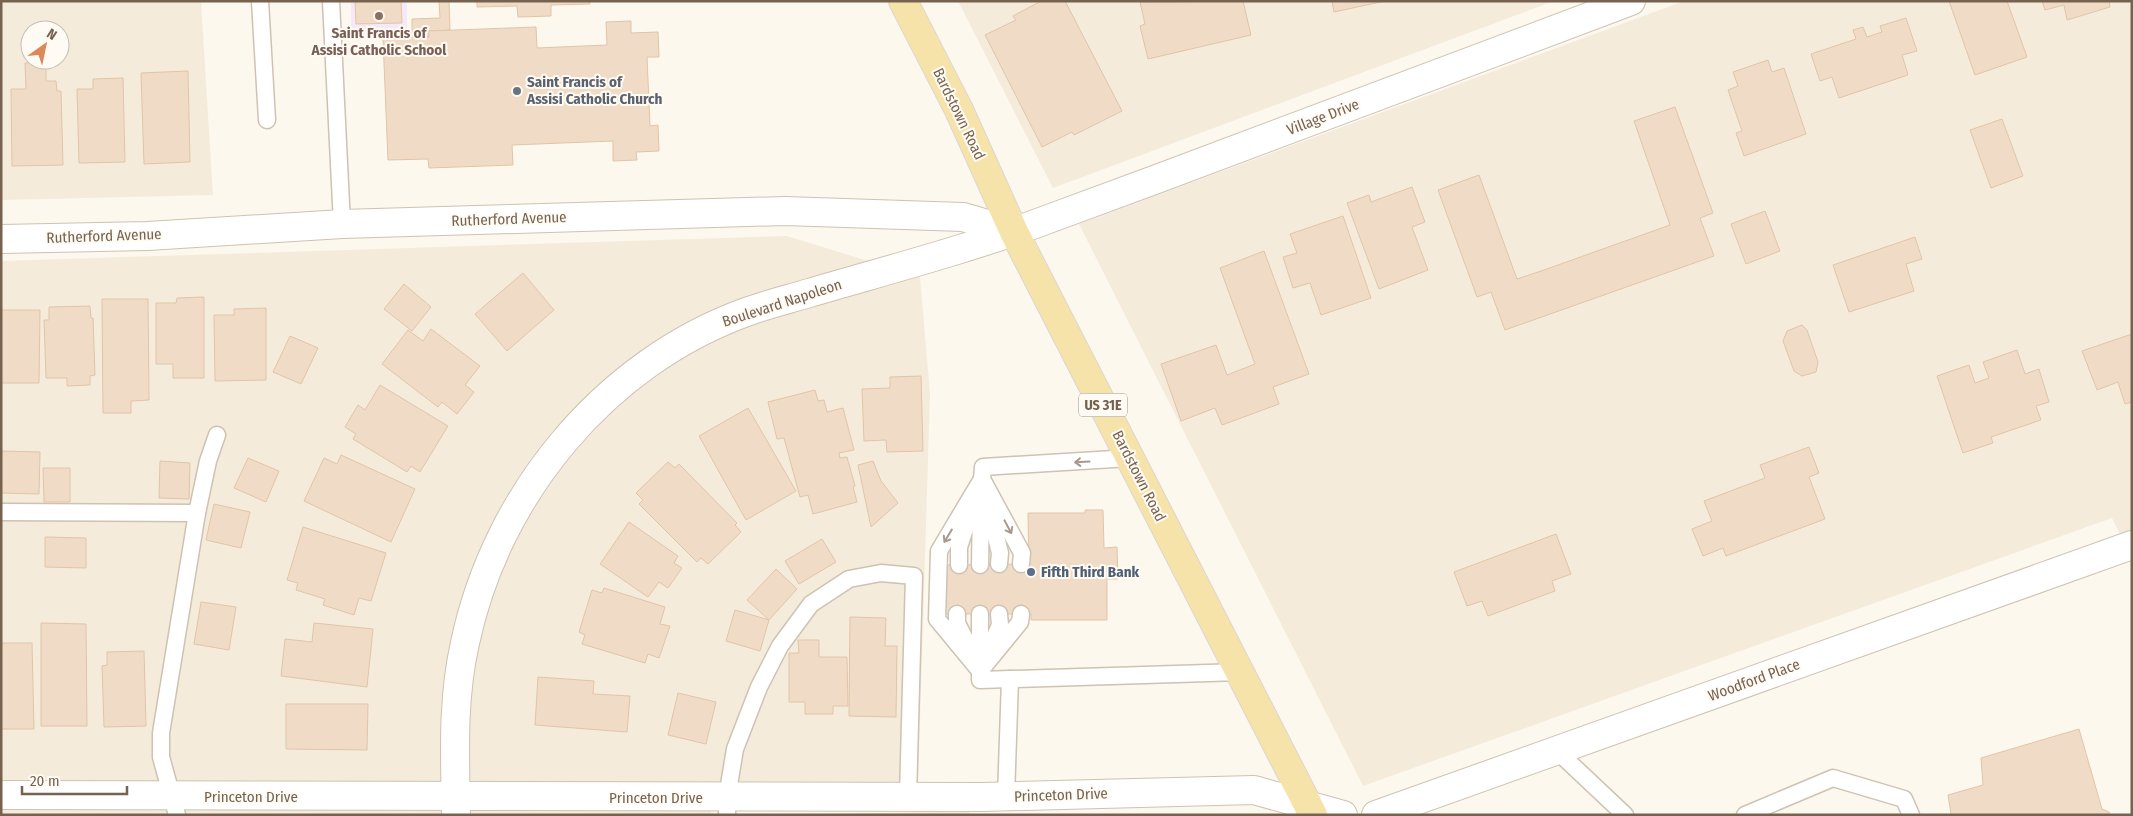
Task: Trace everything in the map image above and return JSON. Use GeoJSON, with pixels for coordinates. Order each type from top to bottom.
{"type":"FeatureCollection","features":[{"type":"Feature","properties":{"kind":"main road","name":"Bardstown Road"},"geometry":{"type":"LineString","coordinates":[[903,1],[959,110],[1014,232],[1311,810]]}},
{"type":"Feature","properties":{"kind":"street","name":"Village Drive"},"geometry":{"type":"LineString","coordinates":[[1014,232],[1631,1]]}},
{"type":"Feature","properties":{"kind":"street","name":"Rutherford Avenue"},"geometry":{"type":"LineString","coordinates":[[1,239],[148,236],[342,224],[785,211],[963,216],[1014,232]]}},
{"type":"Feature","properties":{"kind":"street","name":"Boulevard Napoleon"},"geometry":{"type":"LineString","coordinates":[[456,806],[454,751],[456,696],[464,645],[475,601],[506,527],[536,476],[581,421],[609,395],[646,366],[684,341],[716,325],[749,311],[1014,232]]}},
{"type":"Feature","properties":{"kind":"street","name":"Woodford Place"},"geometry":{"type":"LineString","coordinates":[[1376,815],[2132,545]]}},
{"type":"Feature","properties":{"kind":"street","name":"Princeton Drive"},"geometry":{"type":"LineString","coordinates":[[1,795],[175,805],[727,806],[908,797],[990,803],[1254,790],[1311,810]]}},
{"type":"Feature","properties":{"kind":"street"},"geometry":{"type":"LineString","coordinates":[[1311,810],[1343,815]]}},
{"type":"Feature","properties":{"kind":"lane"},"geometry":{"type":"LineString","coordinates":[[260,1],[267,120]]}},
{"type":"Feature","properties":{"kind":"lane"},"geometry":{"type":"LineString","coordinates":[[331,1],[342,224]]}},
{"type":"Feature","properties":{"kind":"lane"},"geometry":{"type":"LineString","coordinates":[[175,805],[161,757],[161,733],[197,513],[208,461],[217,435]]}},
{"type":"Feature","properties":{"kind":"lane"},"geometry":{"type":"LineString","coordinates":[[980,565],[982,468],[1130,458]]}},
{"type":"Feature","properties":{"kind":"lane"},"geometry":{"type":"LineString","coordinates":[[982,479],[1022,552],[1021,564]]}},
{"type":"Feature","properties":{"kind":"lane"},"geometry":{"type":"LineString","coordinates":[[982,479],[1000,554],[999,564]]}},
{"type":"Feature","properties":{"kind":"lane"},"geometry":{"type":"LineString","coordinates":[[959,565],[959,547],[982,479]]}},
{"type":"Feature","properties":{"kind":"lane"},"geometry":{"type":"LineString","coordinates":[[982,479],[939,551],[937,619],[980,676],[1010,679],[1240,672]]}},
{"type":"Feature","properties":{"kind":"lane"},"geometry":{"type":"LineString","coordinates":[[1,512],[197,513]]}},
{"type":"Feature","properties":{"kind":"lane"},"geometry":{"type":"LineString","coordinates":[[727,806],[735,749],[758,687],[780,646],[811,604],[849,579],[881,573],[914,576],[908,797]]}},
{"type":"Feature","properties":{"kind":"lane"},"geometry":{"type":"LineString","coordinates":[[957,614],[957,623],[980,676]]}},
{"type":"Feature","properties":{"kind":"lane"},"geometry":{"type":"LineString","coordinates":[[980,614],[980,676]]}},
{"type":"Feature","properties":{"kind":"lane"},"geometry":{"type":"LineString","coordinates":[[980,676],[1000,625],[999,614]]}},
{"type":"Feature","properties":{"kind":"lane"},"geometry":{"type":"LineString","coordinates":[[980,676],[1020,622],[1021,614]]}},
{"type":"Feature","properties":{"kind":"lane"},"geometry":{"type":"LineString","coordinates":[[990,803],[1010,679]]}},
{"type":"Feature","properties":{"kind":"lane"},"geometry":{"type":"LineString","coordinates":[[1556,750],[1625,815]]}},
{"type":"Feature","properties":{"kind":"lane"},"geometry":{"type":"LineString","coordinates":[[1745,815],[1833,778],[1904,799],[1910,815]]}},
{"type":"Feature","properties":{"kind":"shaded area"},"geometry":{"type":"Polygon","coordinates":[[[1,1],[201,1],[213,195],[1,200],[1,1]]]}},
{"type":"Feature","properties":{"kind":"shaded area","name":"Saint Francis of Assisi Catholic School"},"geometry":{"type":"Polygon","coordinates":[[[351,1],[407,1],[407,30],[351,32],[351,1]]]}},
{"type":"Feature","properties":{"kind":"shaded area"},"geometry":{"type":"Polygon","coordinates":[[[958,1],[1554,1],[1053,188],[958,1]]]}},
{"type":"Feature","properties":{"kind":"shaded area"},"geometry":{"type":"Polygon","coordinates":[[[1684,1],[2132,1],[2132,559],[2112,518],[1363,786],[1079,224],[1684,1]]]}},
{"type":"Feature","properties":{"kind":"shaded area"},"geometry":{"type":"Polygon","coordinates":[[[787,236],[920,277],[930,394],[918,785],[711,785],[711,815],[1,815],[1,261],[787,236]]]}},
{"type":"Feature","properties":{"kind":"shaded area"},"geometry":{"type":"Polygon","coordinates":[[[969,811],[969,815],[776,815],[969,811]]]}},
{"type":"Feature","properties":{"kind":"building","name":"Saint Francis of Assisi Catholic School"},"geometry":{"type":"Polygon","coordinates":[[[355,1],[401,1],[402,23],[356,24],[355,1]]]}},
{"type":"Feature","properties":{"kind":"building"},"geometry":{"type":"Polygon","coordinates":[[[439,1],[449,1],[450,30],[429,31],[429,37],[412,38],[412,19],[440,18],[439,1]]]}},
{"type":"Feature","properties":{"kind":"building"},"geometry":{"type":"Polygon","coordinates":[[[477,1],[590,1],[590,4],[551,5],[551,16],[518,17],[517,6],[477,7],[477,1]]]}},
{"type":"Feature","properties":{"kind":"building"},"geometry":{"type":"Polygon","coordinates":[[[1041,1],[1065,1],[1122,111],[1074,135],[1072,132],[1042,147],[985,35],[1016,20],[1013,16],[1041,1]]]}},
{"type":"Feature","properties":{"kind":"building"},"geometry":{"type":"Polygon","coordinates":[[[1243,1],[1251,35],[1148,59],[1140,26],[1145,24],[1140,2],[1243,1]]]}},
{"type":"Feature","properties":{"kind":"building"},"geometry":{"type":"Polygon","coordinates":[[[1332,1],[1385,1],[1334,12],[1332,1]]]}},
{"type":"Feature","properties":{"kind":"building"},"geometry":{"type":"Polygon","coordinates":[[[1949,1],[2007,1],[2027,57],[1975,75],[1949,1]]]}},
{"type":"Feature","properties":{"kind":"building"},"geometry":{"type":"Polygon","coordinates":[[[2042,1],[2109,1],[2110,7],[2067,20],[2064,5],[2045,10],[2042,1]]]}},
{"type":"Feature","properties":{"kind":"building"},"geometry":{"type":"Polygon","coordinates":[[[1906,18],[1917,51],[1902,55],[1908,75],[1839,98],[1832,77],[1820,81],[1811,54],[1856,39],[1853,30],[1863,27],[1867,37],[1882,32],[1880,26],[1906,18]]]}},
{"type":"Feature","properties":{"kind":"building","name":"Saint Francis of Assisi Catholic Church"},"geometry":{"type":"Polygon","coordinates":[[[631,21],[631,33],[658,32],[659,57],[647,57],[650,126],[658,125],[659,151],[636,152],[637,160],[613,161],[613,141],[512,145],[513,165],[429,168],[428,159],[388,160],[383,38],[429,37],[429,31],[536,27],[537,48],[607,45],[606,22],[631,21]]]}},
{"type":"Feature","properties":{"kind":"building"},"geometry":{"type":"Polygon","coordinates":[[[1768,60],[1772,72],[1784,68],[1806,134],[1744,156],[1736,133],[1742,131],[1728,90],[1738,86],[1733,72],[1768,60]]]}},
{"type":"Feature","properties":{"kind":"building"},"geometry":{"type":"Polygon","coordinates":[[[25,70],[46,70],[46,81],[56,81],[57,91],[61,91],[63,165],[12,166],[11,89],[26,89],[25,70]]]}},
{"type":"Feature","properties":{"kind":"building"},"geometry":{"type":"Polygon","coordinates":[[[188,71],[190,162],[144,164],[141,73],[188,71]]]}},
{"type":"Feature","properties":{"kind":"building"},"geometry":{"type":"Polygon","coordinates":[[[123,78],[125,162],[79,163],[77,89],[93,89],[93,79],[123,78]]]}},
{"type":"Feature","properties":{"kind":"building"},"geometry":{"type":"Polygon","coordinates":[[[1675,107],[1713,213],[1700,218],[1714,256],[1505,330],[1491,292],[1477,297],[1438,190],[1479,175],[1517,279],[1544,270],[1670,225],[1634,121],[1675,107]]]}},
{"type":"Feature","properties":{"kind":"building"},"geometry":{"type":"Polygon","coordinates":[[[2002,119],[2023,176],[1991,188],[1970,130],[2002,119]]]}},
{"type":"Feature","properties":{"kind":"building"},"geometry":{"type":"Polygon","coordinates":[[[1412,187],[1425,222],[1412,227],[1428,270],[1379,289],[1347,203],[1369,195],[1371,202],[1412,187]]]}},
{"type":"Feature","properties":{"kind":"building"},"geometry":{"type":"Polygon","coordinates":[[[1765,211],[1780,251],[1746,264],[1731,224],[1765,211]]]}},
{"type":"Feature","properties":{"kind":"building"},"geometry":{"type":"Polygon","coordinates":[[[1343,216],[1371,298],[1321,315],[1310,283],[1293,288],[1283,257],[1297,253],[1290,234],[1343,216]]]}},
{"type":"Feature","properties":{"kind":"building"},"geometry":{"type":"Polygon","coordinates":[[[1915,237],[1922,259],[1906,264],[1914,291],[1849,312],[1833,265],[1915,237]]]}},
{"type":"Feature","properties":{"kind":"building"},"geometry":{"type":"Polygon","coordinates":[[[1264,251],[1309,374],[1273,387],[1279,404],[1222,425],[1215,408],[1181,421],[1161,364],[1216,345],[1227,375],[1255,364],[1220,268],[1264,251]]]}},
{"type":"Feature","properties":{"kind":"building"},"geometry":{"type":"Polygon","coordinates":[[[523,273],[554,310],[507,351],[475,314],[523,273]]]}},
{"type":"Feature","properties":{"kind":"building"},"geometry":{"type":"Polygon","coordinates":[[[404,284],[431,307],[412,331],[384,309],[404,284]]]}},
{"type":"Feature","properties":{"kind":"building"},"geometry":{"type":"Polygon","coordinates":[[[204,297],[204,378],[173,378],[173,364],[156,364],[156,303],[176,303],[177,298],[204,297]]]}},
{"type":"Feature","properties":{"kind":"building"},"geometry":{"type":"Polygon","coordinates":[[[102,299],[148,299],[149,400],[131,401],[131,413],[103,413],[102,299]]]}},
{"type":"Feature","properties":{"kind":"building"},"geometry":{"type":"Polygon","coordinates":[[[90,306],[91,318],[93,318],[95,375],[90,376],[90,385],[67,386],[67,378],[46,378],[44,320],[49,320],[49,307],[90,306]]]}},
{"type":"Feature","properties":{"kind":"building"},"geometry":{"type":"Polygon","coordinates":[[[266,308],[266,380],[215,381],[214,315],[234,315],[234,309],[266,308]]]}},
{"type":"Feature","properties":{"kind":"building"},"geometry":{"type":"Polygon","coordinates":[[[1,310],[40,310],[39,383],[1,383],[1,310]]]}},
{"type":"Feature","properties":{"kind":"building"},"geometry":{"type":"Polygon","coordinates":[[[1802,325],[1807,330],[1818,362],[1816,372],[1802,376],[1794,371],[1783,341],[1787,331],[1802,325]]]}},
{"type":"Feature","properties":{"kind":"building"},"geometry":{"type":"Polygon","coordinates":[[[431,329],[480,366],[465,385],[474,392],[457,414],[442,402],[438,407],[382,364],[408,330],[423,341],[431,329]]]}},
{"type":"Feature","properties":{"kind":"building"},"geometry":{"type":"Polygon","coordinates":[[[2132,334],[2132,402],[2125,404],[2118,382],[2097,390],[2082,351],[2132,334]]]}},
{"type":"Feature","properties":{"kind":"building"},"geometry":{"type":"Polygon","coordinates":[[[290,336],[318,348],[301,384],[273,372],[290,336]]]}},
{"type":"Feature","properties":{"kind":"building"},"geometry":{"type":"Polygon","coordinates":[[[2017,350],[2025,374],[2039,369],[2049,402],[2036,406],[2041,420],[1991,437],[1993,443],[1963,453],[1937,376],[1969,365],[1975,383],[1989,378],[1983,362],[2017,350]]]}},
{"type":"Feature","properties":{"kind":"building"},"geometry":{"type":"Polygon","coordinates":[[[921,376],[923,451],[887,452],[886,440],[864,441],[862,389],[890,388],[890,377],[921,376]]]}},
{"type":"Feature","properties":{"kind":"building"},"geometry":{"type":"Polygon","coordinates":[[[380,385],[448,426],[420,472],[411,466],[407,472],[353,439],[356,434],[345,427],[358,405],[365,410],[380,385]]]}},
{"type":"Feature","properties":{"kind":"building"},"geometry":{"type":"Polygon","coordinates":[[[815,390],[818,401],[824,400],[827,412],[843,408],[854,450],[839,453],[840,458],[847,457],[855,486],[853,487],[857,502],[813,514],[808,495],[800,497],[784,438],[777,439],[768,402],[815,390]]]}},
{"type":"Feature","properties":{"kind":"building"},"geometry":{"type":"Polygon","coordinates":[[[748,408],[796,491],[746,520],[699,436],[748,408]]]}},
{"type":"Feature","properties":{"kind":"building"},"geometry":{"type":"Polygon","coordinates":[[[1809,447],[1819,473],[1809,477],[1825,519],[1726,556],[1723,548],[1703,556],[1692,529],[1712,521],[1704,501],[1765,478],[1760,465],[1809,447]]]}},
{"type":"Feature","properties":{"kind":"building"},"geometry":{"type":"Polygon","coordinates":[[[1,451],[40,452],[39,494],[1,493],[1,451]]]}},
{"type":"Feature","properties":{"kind":"building"},"geometry":{"type":"Polygon","coordinates":[[[341,455],[415,489],[391,542],[304,501],[324,458],[337,464],[341,455]]]}},
{"type":"Feature","properties":{"kind":"building"},"geometry":{"type":"Polygon","coordinates":[[[248,458],[279,471],[266,502],[234,488],[248,458]]]}},
{"type":"Feature","properties":{"kind":"building"},"geometry":{"type":"Polygon","coordinates":[[[160,461],[190,463],[189,499],[159,498],[160,461]]]}},
{"type":"Feature","properties":{"kind":"building"},"geometry":{"type":"Polygon","coordinates":[[[873,461],[881,481],[898,503],[871,527],[858,465],[873,461]]]}},
{"type":"Feature","properties":{"kind":"building"},"geometry":{"type":"Polygon","coordinates":[[[668,462],[675,468],[679,464],[737,523],[735,525],[741,532],[708,564],[701,558],[697,562],[639,504],[643,500],[636,493],[668,462]]]}},
{"type":"Feature","properties":{"kind":"building"},"geometry":{"type":"Polygon","coordinates":[[[43,468],[70,468],[70,502],[44,502],[43,468]]]}},
{"type":"Feature","properties":{"kind":"building"},"geometry":{"type":"Polygon","coordinates":[[[214,504],[250,512],[241,548],[206,540],[214,504]]]}},
{"type":"Feature","properties":{"kind":"building","name":"Fifth Third Bank"},"geometry":{"type":"Polygon","coordinates":[[[1085,510],[1103,510],[1104,548],[1117,547],[1118,579],[1107,579],[1107,620],[1031,620],[1031,614],[944,614],[944,565],[1029,564],[1028,513],[1085,513],[1085,510]]]}},
{"type":"Feature","properties":{"kind":"building"},"geometry":{"type":"Polygon","coordinates":[[[629,522],[678,556],[674,563],[682,568],[668,588],[659,582],[648,597],[600,564],[629,522]]]}},
{"type":"Feature","properties":{"kind":"building"},"geometry":{"type":"Polygon","coordinates":[[[303,527],[386,553],[371,601],[359,598],[354,615],[323,605],[325,599],[296,590],[298,583],[287,580],[303,527]]]}},
{"type":"Feature","properties":{"kind":"building"},"geometry":{"type":"Polygon","coordinates":[[[1556,534],[1571,574],[1552,581],[1555,591],[1488,616],[1482,601],[1467,606],[1454,572],[1556,534]]]}},
{"type":"Feature","properties":{"kind":"building"},"geometry":{"type":"Polygon","coordinates":[[[45,537],[86,538],[86,568],[45,567],[45,537]]]}},
{"type":"Feature","properties":{"kind":"building"},"geometry":{"type":"Polygon","coordinates":[[[822,539],[836,562],[799,584],[785,561],[822,539]]]}},
{"type":"Feature","properties":{"kind":"building"},"geometry":{"type":"Polygon","coordinates":[[[776,569],[797,589],[769,620],[747,600],[776,569]]]}},
{"type":"Feature","properties":{"kind":"building"},"geometry":{"type":"Polygon","coordinates":[[[604,588],[665,607],[660,624],[670,626],[659,658],[648,654],[645,663],[582,644],[585,635],[579,632],[592,590],[602,593],[604,588]]]}},
{"type":"Feature","properties":{"kind":"building"},"geometry":{"type":"Polygon","coordinates":[[[201,602],[236,607],[229,650],[194,644],[201,602]]]}},
{"type":"Feature","properties":{"kind":"building"},"geometry":{"type":"Polygon","coordinates":[[[735,610],[769,620],[760,651],[726,641],[735,610]]]}},
{"type":"Feature","properties":{"kind":"building"},"geometry":{"type":"Polygon","coordinates":[[[850,617],[886,618],[885,646],[897,646],[896,717],[849,716],[850,617]]]}},
{"type":"Feature","properties":{"kind":"building"},"geometry":{"type":"Polygon","coordinates":[[[41,623],[86,624],[87,726],[41,726],[41,623]]]}},
{"type":"Feature","properties":{"kind":"building"},"geometry":{"type":"Polygon","coordinates":[[[314,623],[373,629],[367,687],[281,676],[285,639],[312,642],[314,623]]]}},
{"type":"Feature","properties":{"kind":"building"},"geometry":{"type":"Polygon","coordinates":[[[798,640],[819,640],[819,657],[847,657],[848,706],[833,706],[833,714],[805,714],[805,702],[789,702],[789,653],[799,653],[798,640]]]}},
{"type":"Feature","properties":{"kind":"building"},"geometry":{"type":"Polygon","coordinates":[[[1,643],[32,643],[34,729],[1,729],[1,643]]]}},
{"type":"Feature","properties":{"kind":"building"},"geometry":{"type":"Polygon","coordinates":[[[144,651],[146,726],[104,727],[102,666],[107,665],[107,652],[144,651]]]}},
{"type":"Feature","properties":{"kind":"building"},"geometry":{"type":"Polygon","coordinates":[[[538,677],[594,681],[593,694],[630,696],[627,732],[535,725],[538,677]]]}},
{"type":"Feature","properties":{"kind":"building"},"geometry":{"type":"Polygon","coordinates":[[[678,693],[716,702],[706,744],[668,735],[678,693]]]}},
{"type":"Feature","properties":{"kind":"building"},"geometry":{"type":"Polygon","coordinates":[[[286,704],[368,704],[367,750],[286,749],[286,704]]]}},
{"type":"Feature","properties":{"kind":"building"},"geometry":{"type":"Polygon","coordinates":[[[2079,729],[2102,809],[2109,812],[2110,815],[1949,815],[1951,814],[1948,795],[1983,785],[1981,758],[2079,729]]]}},
{"type":"Feature","properties":{"kind":"place","name":"Saint Francis of Assisi Catholic School"},"geometry":{"type":"Point","coordinates":[379,16]}},
{"type":"Feature","properties":{"kind":"place","name":"Saint Francis of Assisi Catholic Church"},"geometry":{"type":"Point","coordinates":[517,91]}},
{"type":"Feature","properties":{"kind":"place","name":"Fifth Third Bank"},"geometry":{"type":"Point","coordinates":[1031,572]}}]}
